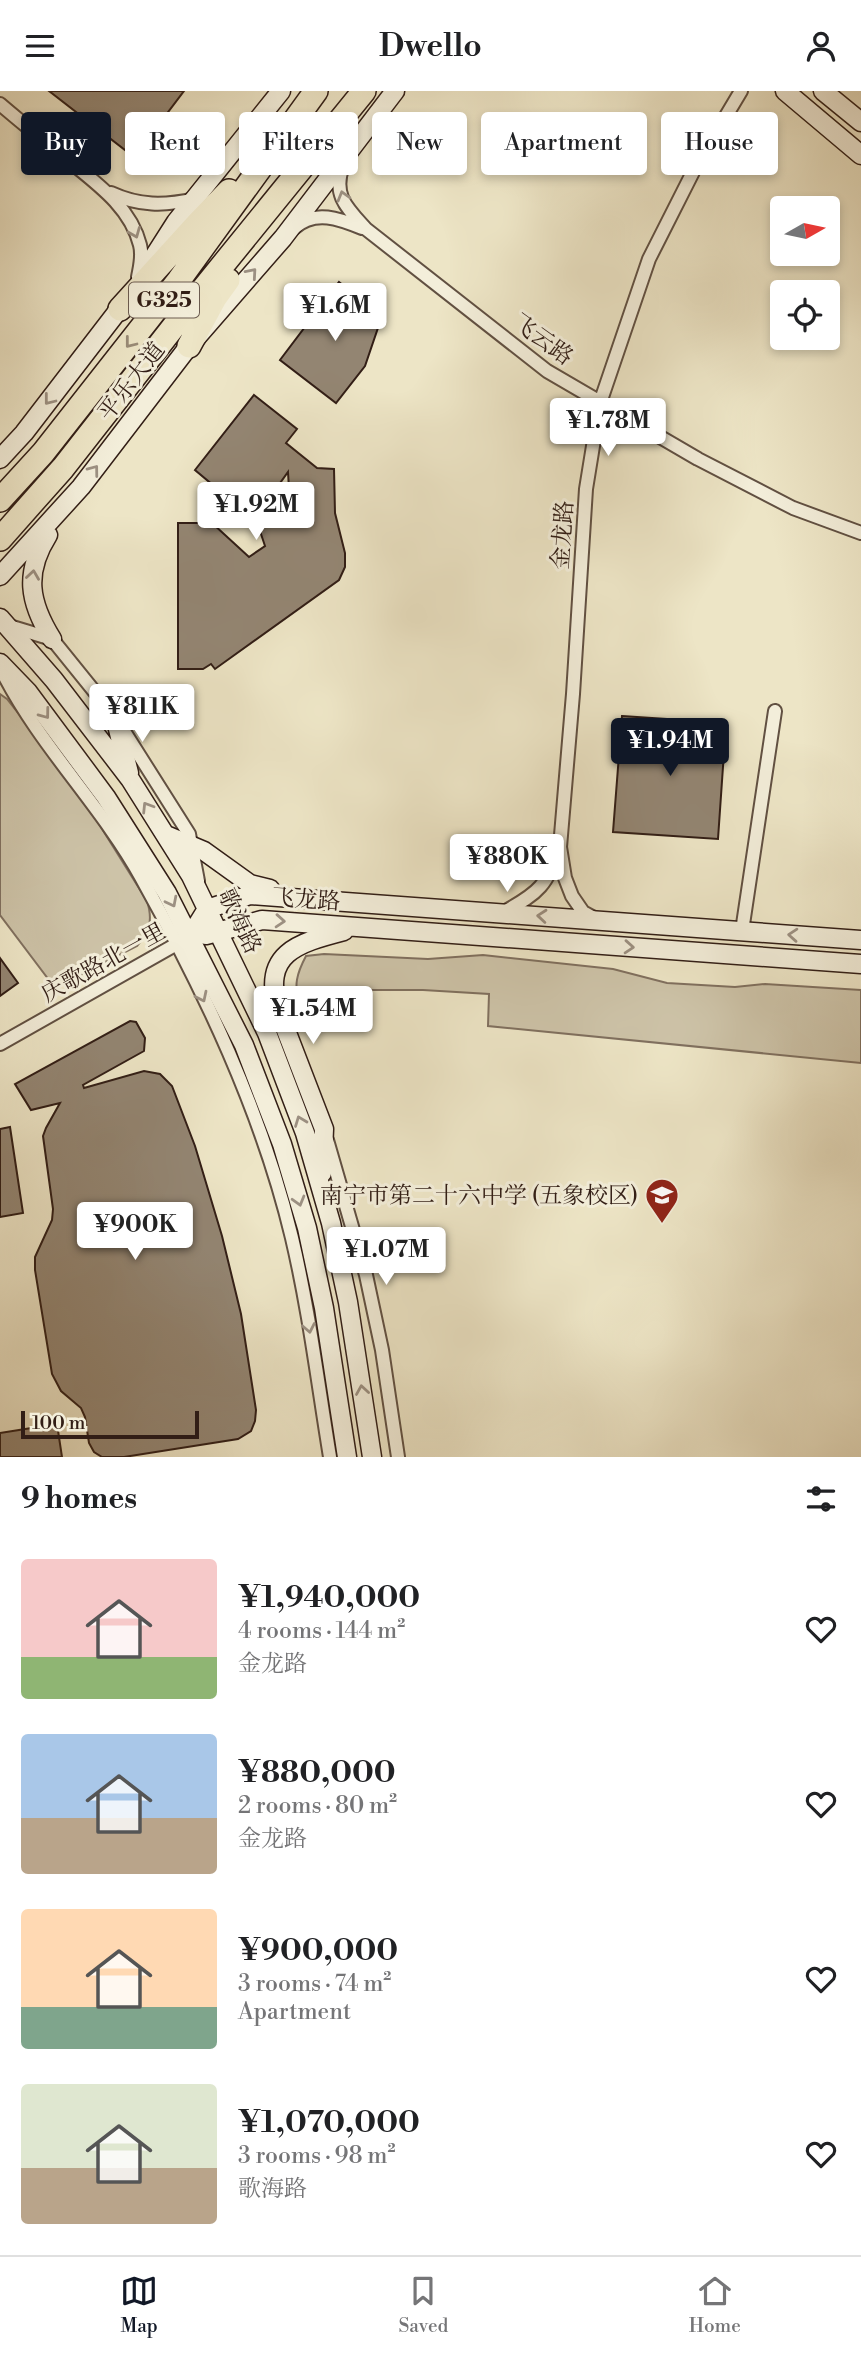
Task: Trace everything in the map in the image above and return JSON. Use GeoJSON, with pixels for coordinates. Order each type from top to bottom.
{"type":"FeatureCollection","features":[{"type":"Feature","properties":{"kind":"highway","name":"平乐大道"},"geometry":{"type":"LineString","coordinates":[[0,539],[63,468],[364,91]]}},
{"type":"Feature","properties":{"kind":"highway","name":"平乐大道"},"geometry":{"type":"LineString","coordinates":[[300,112],[315,92]]}},
{"type":"Feature","properties":{"kind":"highway"},"geometry":{"type":"LineString","coordinates":[[120,309],[246,175]]}},
{"type":"Feature","properties":{"kind":"highway","name":"平乐大道"},"geometry":{"type":"LineString","coordinates":[[0,500],[43,453],[179,280],[254,175]]}},
{"type":"Feature","properties":{"kind":"highway"},"geometry":{"type":"LineString","coordinates":[[188,346],[215,298],[250,250],[277,198]]}},
{"type":"Feature","properties":{"kind":"main road"},"geometry":{"type":"LineString","coordinates":[[0,459],[24,433],[120,309],[176,222],[281,91]]}},
{"type":"Feature","properties":{"kind":"main road"},"geometry":{"type":"LineString","coordinates":[[358,141],[396,91]]}},
{"type":"Feature","properties":{"kind":"main road"},"geometry":{"type":"LineString","coordinates":[[785,91],[861,155]]}},
{"type":"Feature","properties":{"kind":"main road"},"geometry":{"type":"LineString","coordinates":[[823,91],[861,122]]}},
{"type":"Feature","properties":{"kind":"main road"},"geometry":{"type":"LineString","coordinates":[[0,576],[72,497],[188,346],[283,238],[332,175]]}},
{"type":"Feature","properties":{"kind":"main road"},"geometry":{"type":"LineString","coordinates":[[0,450],[24,433]]}},
{"type":"Feature","properties":{"kind":"main road"},"geometry":{"type":"LineString","coordinates":[[52,639],[35,607],[33,574],[37,552],[72,497]]}},
{"type":"Feature","properties":{"kind":"main road","name":"歌海路"},"geometry":{"type":"LineString","coordinates":[[4,622],[54,680],[130,779],[166,835],[203,902],[267,1033],[305,1133],[331,1223],[348,1302],[373,1454]]}},
{"type":"Feature","properties":{"kind":"main road"},"geometry":{"type":"LineString","coordinates":[[0,663],[28,692],[106,797],[167,893],[182,941],[244,1045],[282,1144],[307,1228],[316,1268],[342,1456]]}},
{"type":"Feature","properties":{"kind":"main road"},"geometry":{"type":"LineString","coordinates":[[2,676],[28,692]]}},
{"type":"Feature","properties":{"kind":"main road"},"geometry":{"type":"LineString","coordinates":[[115,717],[130,779]]}},
{"type":"Feature","properties":{"kind":"main road"},"geometry":{"type":"LineString","coordinates":[[166,835],[204,851],[250,884],[311,899]]}},
{"type":"Feature","properties":{"kind":"main road","name":"飞龙路"},"geometry":{"type":"LineString","coordinates":[[203,902],[250,895],[861,940]]}},
{"type":"Feature","properties":{"kind":"main road"},"geometry":{"type":"LineString","coordinates":[[182,941],[203,902]]}},
{"type":"Feature","properties":{"kind":"main road","name":"飞龙路"},"geometry":{"type":"LineString","coordinates":[[182,941],[262,920],[861,964]]}},
{"type":"Feature","properties":{"kind":"main road"},"geometry":{"type":"LineString","coordinates":[[322,1190],[324,1129],[279,1012],[274,983],[280,962],[289,951],[304,941],[358,927]]}},
{"type":"Feature","properties":{"kind":"street","name":"金龙路"},"geometry":{"type":"LineString","coordinates":[[598,920],[583,912],[572,896],[565,878],[560,847],[586,489],[600,403],[649,259],[695,167],[741,91]]}},
{"type":"Feature","properties":{"kind":"street"},"geometry":{"type":"LineString","coordinates":[[0,104],[107,192],[132,223],[142,253],[138,282]]}},
{"type":"Feature","properties":{"kind":"street","name":"飞云路"},"geometry":{"type":"LineString","coordinates":[[339,175],[339,190],[344,205],[366,229],[547,371],[698,459],[793,507],[861,533]]}},
{"type":"Feature","properties":{"kind":"street"},"geometry":{"type":"LineString","coordinates":[[107,192],[142,204],[162,205],[195,199]]}},
{"type":"Feature","properties":{"kind":"street","name":"飞云路"},"geometry":{"type":"LineString","coordinates":[[283,238],[300,222],[314,218],[334,217],[366,229]]}},
{"type":"Feature","properties":{"kind":"street"},"geometry":{"type":"LineString","coordinates":[[4,622],[52,639],[115,717],[189,834],[203,902]]}},
{"type":"Feature","properties":{"kind":"street"},"geometry":{"type":"LineString","coordinates":[[2,676],[15,699],[82,788],[182,941]]}},
{"type":"Feature","properties":{"kind":"street"},"geometry":{"type":"LineString","coordinates":[[742,931],[775,711]]}},
{"type":"Feature","properties":{"kind":"street","name":"金龙路"},"geometry":{"type":"LineString","coordinates":[[503,913],[544,886],[560,847]]}},
{"type":"Feature","properties":{"kind":"street","name":"庆歌路北一里"},"geometry":{"type":"LineString","coordinates":[[0,1044],[182,941]]}},
{"type":"Feature","properties":{"kind":"street"},"geometry":{"type":"LineString","coordinates":[[324,1129],[366,1275],[382,1350],[398,1457]]}},
{"type":"Feature","properties":{"kind":"shaded area"},"geometry":{"type":"Polygon","coordinates":[[[0,694],[7,699],[74,784],[149,908],[149,925],[137,946],[55,988],[0,915],[0,694]]]}},
{"type":"Feature","properties":{"kind":"shaded area"},"geometry":{"type":"Polygon","coordinates":[[[324,954],[428,959],[483,955],[613,969],[667,983],[735,987],[765,984],[861,990],[861,1063],[488,1026],[489,994],[423,990],[342,990],[300,1004],[296,985],[303,962],[306,956],[324,954]]]}},
{"type":"Feature","properties":{"kind":"building"},"geometry":{"type":"Polygon","coordinates":[[[49,91],[184,91],[168,112],[125,112],[125,150],[111,139],[111,112],[76,112],[49,91]]]}},
{"type":"Feature","properties":{"kind":"building"},"geometry":{"type":"Polygon","coordinates":[[[339,282],[382,316],[365,366],[336,403],[280,360],[339,282]]]}},
{"type":"Feature","properties":{"kind":"building"},"geometry":{"type":"Polygon","coordinates":[[[254,395],[297,429],[286,443],[317,468],[334,469],[335,513],[345,553],[345,567],[339,580],[215,669],[211,664],[203,669],[178,669],[178,523],[212,523],[249,557],[265,546],[257,522],[195,470],[254,395]],[[288,472],[268,500],[269,506],[291,524],[288,472]]]}},
{"type":"Feature","properties":{"kind":"building"},"geometry":{"type":"Polygon","coordinates":[[[622,716],[726,723],[718,839],[613,832],[622,716]]]}},
{"type":"Feature","properties":{"kind":"building"},"geometry":{"type":"Polygon","coordinates":[[[0,958],[18,983],[0,996],[0,958]]]}},
{"type":"Feature","properties":{"kind":"building"},"geometry":{"type":"Polygon","coordinates":[[[130,1021],[136,1022],[145,1038],[144,1051],[83,1085],[84,1088],[144,1071],[160,1074],[172,1086],[195,1146],[222,1236],[241,1314],[256,1410],[251,1431],[238,1439],[124,1457],[102,1457],[94,1452],[89,1443],[81,1408],[61,1391],[52,1374],[35,1270],[35,1257],[52,1220],[53,1209],[43,1136],[60,1103],[31,1110],[15,1084],[130,1021]]]}},
{"type":"Feature","properties":{"kind":"building"},"geometry":{"type":"Polygon","coordinates":[[[10,1127],[23,1213],[0,1217],[0,1129],[10,1127]]]}},
{"type":"Feature","properties":{"kind":"building"},"geometry":{"type":"Polygon","coordinates":[[[57,1424],[62,1457],[0,1457],[0,1433],[57,1424]]]}},
{"type":"Feature","properties":{"kind":"place","name":"南宁市第二十六中学 (五象校区)"},"geometry":{"type":"Point","coordinates":[662,1225]}}]}
